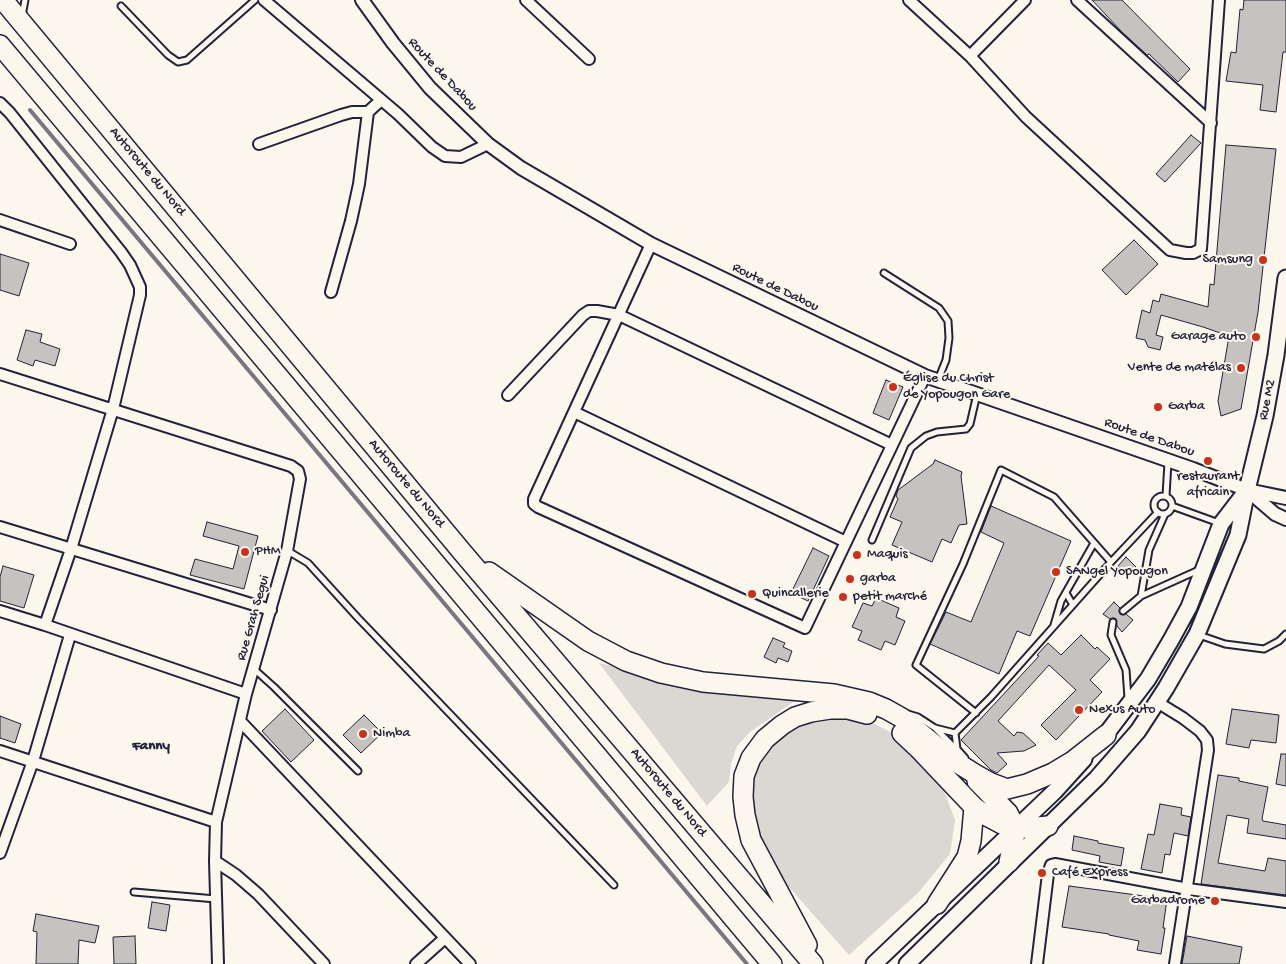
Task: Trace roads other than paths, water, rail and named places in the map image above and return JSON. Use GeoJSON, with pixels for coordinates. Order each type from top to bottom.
{"type":"FeatureCollection","features":[{"type":"Feature","properties":{"kind":"highway","name":"Autoroute du Nord"},"geometry":{"type":"LineString","coordinates":[[3,0],[463,553],[815,964]]}},
{"type":"Feature","properties":{"kind":"highway","name":"Autoroute du Nord"},"geometry":{"type":"LineString","coordinates":[[0,44],[772,964]]}},
{"type":"Feature","properties":{"kind":"highway"},"geometry":{"type":"LineString","coordinates":[[463,553],[588,641],[626,661],[703,682],[834,694],[869,702],[902,718],[956,756],[990,783],[1007,789],[1027,784],[1060,769],[1106,735]]}},
{"type":"Feature","properties":{"kind":"highway"},"geometry":{"type":"LineString","coordinates":[[815,964],[751,840],[744,815],[744,776],[751,758],[765,739],[795,717],[811,712],[848,709],[870,714],[887,722],[918,748],[974,807],[1002,824],[1016,829],[1048,826]]}},
{"type":"Feature","properties":{"kind":"highway"},"geometry":{"type":"LineString","coordinates":[[956,756],[1008,813],[1016,829],[1009,862]]}},
{"type":"Feature","properties":{"kind":"highway"},"geometry":{"type":"LineString","coordinates":[[937,904],[966,857],[972,840],[974,807]]}},
{"type":"Feature","properties":{"kind":"main road","name":"Rue M2"},"geometry":{"type":"LineString","coordinates":[[907,964],[1009,862],[1097,778],[1138,731],[1197,634],[1238,535],[1246,490],[1265,416],[1276,355],[1286,278]]}},
{"type":"Feature","properties":{"kind":"main road"},"geometry":{"type":"LineString","coordinates":[[874,964],[1055,791],[1106,735],[1128,707],[1148,680],[1171,640],[1206,567],[1221,524],[1246,490]]}},
{"type":"Feature","properties":{"kind":"street"},"geometry":{"type":"LineString","coordinates":[[264,0],[381,100],[432,148],[445,156],[461,157],[488,144]]}},
{"type":"Feature","properties":{"kind":"street","name":"Route de Dabou"},"geometry":{"type":"LineString","coordinates":[[362,0],[393,43],[430,88],[488,144],[521,168],[651,244],[924,376],[1246,490],[1286,498]]}},
{"type":"Feature","properties":{"kind":"street"},"geometry":{"type":"LineString","coordinates":[[526,0],[589,59]]}},
{"type":"Feature","properties":{"kind":"street"},"geometry":{"type":"LineString","coordinates":[[909,0],[970,56],[1026,117],[1170,250],[1193,253],[1201,249],[1219,0]]}},
{"type":"Feature","properties":{"kind":"street"},"geometry":{"type":"LineString","coordinates":[[970,56],[1025,0]]}},
{"type":"Feature","properties":{"kind":"street"},"geometry":{"type":"LineString","coordinates":[[1077,0],[1211,123]]}},
{"type":"Feature","properties":{"kind":"street"},"geometry":{"type":"LineString","coordinates":[[331,292],[359,184],[368,112],[381,100]]}},
{"type":"Feature","properties":{"kind":"street"},"geometry":{"type":"LineString","coordinates":[[0,103],[121,252],[140,287],[140,295],[113,409],[71,550],[46,625]]}},
{"type":"Feature","properties":{"kind":"street"},"geometry":{"type":"LineString","coordinates":[[259,144],[341,115],[352,112],[368,112]]}},
{"type":"Feature","properties":{"kind":"street"},"geometry":{"type":"LineString","coordinates":[[0,220],[70,244]]}},
{"type":"Feature","properties":{"kind":"street"},"geometry":{"type":"LineString","coordinates":[[651,244],[534,499],[534,504],[538,507],[802,628],[807,626],[924,376]]}},
{"type":"Feature","properties":{"kind":"street"},"geometry":{"type":"LineString","coordinates":[[508,395],[583,315],[589,311],[619,315],[892,445]]}},
{"type":"Feature","properties":{"kind":"street","name":"Rue Grah Segui"},"geometry":{"type":"LineString","coordinates":[[0,374],[292,466],[298,472],[300,479],[287,551],[246,694],[241,722],[216,822],[215,861],[218,964]]}},
{"type":"Feature","properties":{"kind":"street"},"geometry":{"type":"LineString","coordinates":[[574,412],[846,542]]}},
{"type":"Feature","properties":{"kind":"street","name":"Route de Dabou"},"geometry":{"type":"LineString","coordinates":[[1246,490],[1274,514],[1286,519]]}},
{"type":"Feature","properties":{"kind":"street"},"geometry":{"type":"LineString","coordinates":[[0,527],[271,610]]}},
{"type":"Feature","properties":{"kind":"street"},"geometry":{"type":"LineString","coordinates":[[0,611],[246,694]]}},
{"type":"Feature","properties":{"kind":"street"},"geometry":{"type":"LineString","coordinates":[[0,853],[33,762],[70,634]]}},
{"type":"Feature","properties":{"kind":"street"},"geometry":{"type":"LineString","coordinates":[[1157,702],[1200,730],[1207,740],[1208,750],[1175,964]]}},
{"type":"Feature","properties":{"kind":"street"},"geometry":{"type":"LineString","coordinates":[[241,722],[470,964]]}},
{"type":"Feature","properties":{"kind":"street"},"geometry":{"type":"LineString","coordinates":[[0,751],[216,822]]}},
{"type":"Feature","properties":{"kind":"street"},"geometry":{"type":"LineString","coordinates":[[215,861],[236,875],[258,894],[324,964]]}},
{"type":"Feature","properties":{"kind":"street"},"geometry":{"type":"LineString","coordinates":[[1037,964],[1048,874],[1051,865],[1055,864],[1188,888],[1286,902]]}},
{"type":"Feature","properties":{"kind":"street"},"geometry":{"type":"LineString","coordinates":[[416,964],[444,938]]}},
{"type":"Feature","properties":{"kind":"lane"},"geometry":{"type":"LineString","coordinates":[[22,22],[25,0]]}},
{"type":"Feature","properties":{"kind":"lane"},"geometry":{"type":"LineString","coordinates":[[121,6],[168,55],[178,62],[187,60],[256,0]]}},
{"type":"Feature","properties":{"kind":"lane"},"geometry":{"type":"LineString","coordinates":[[884,273],[939,308],[948,321],[950,338],[946,360],[938,381]]}},
{"type":"Feature","properties":{"kind":"lane"},"geometry":{"type":"LineString","coordinates":[[872,540],[911,448],[926,436],[937,432],[966,429],[970,424],[977,394]]}},
{"type":"Feature","properties":{"kind":"lane"},"geometry":{"type":"LineString","coordinates":[[1141,596],[1149,550],[1165,514],[1171,510],[1172,506],[1172,502],[1166,496],[1168,461]]}},
{"type":"Feature","properties":{"kind":"lane"},"geometry":{"type":"LineString","coordinates":[[976,713],[916,665],[966,555],[1001,470],[1054,497],[1111,562]]}},
{"type":"Feature","properties":{"kind":"lane"},"geometry":{"type":"LineString","coordinates":[[1165,514],[1158,512],[1154,506],[1158,497],[1166,496]]}},
{"type":"Feature","properties":{"kind":"lane"},"geometry":{"type":"LineString","coordinates":[[1172,506],[1221,524]]}},
{"type":"Feature","properties":{"kind":"lane"},"geometry":{"type":"LineString","coordinates":[[956,756],[955,734],[1158,512]]}},
{"type":"Feature","properties":{"kind":"lane"},"geometry":{"type":"LineString","coordinates":[[1053,628],[1061,601],[1094,543]]}},
{"type":"Feature","properties":{"kind":"lane"},"geometry":{"type":"LineString","coordinates":[[287,551],[308,563],[358,618],[614,885]]}},
{"type":"Feature","properties":{"kind":"lane"},"geometry":{"type":"LineString","coordinates":[[1123,611],[1141,596],[1206,567]]}},
{"type":"Feature","properties":{"kind":"lane"},"geometry":{"type":"LineString","coordinates":[[1066,593],[1073,605]]}},
{"type":"Feature","properties":{"kind":"lane"},"geometry":{"type":"LineString","coordinates":[[1113,622],[1112,636],[1126,670],[1128,707]]}},
{"type":"Feature","properties":{"kind":"lane"},"geometry":{"type":"LineString","coordinates":[[1197,634],[1225,644],[1264,648],[1278,641],[1286,634]]}},
{"type":"Feature","properties":{"kind":"lane"},"geometry":{"type":"LineString","coordinates":[[254,669],[358,771]]}},
{"type":"Feature","properties":{"kind":"lane"},"geometry":{"type":"LineString","coordinates":[[886,709],[918,717],[935,728],[955,734]]}},
{"type":"Feature","properties":{"kind":"lane"},"geometry":{"type":"LineString","coordinates":[[935,728],[956,756]]}},
{"type":"Feature","properties":{"kind":"lane"},"geometry":{"type":"LineString","coordinates":[[134,892],[216,899]]}},
{"type":"Feature","properties":{"kind":"waterway"},"geometry":{"type":"LineString","coordinates":[[30,110],[747,964]]}},
{"type":"Feature","properties":{"kind":"place","name":"Samsung"},"geometry":{"type":"Point","coordinates":[1263,260]}},
{"type":"Feature","properties":{"kind":"place","name":"Garage auto"},"geometry":{"type":"Point","coordinates":[1256,337]}},
{"type":"Feature","properties":{"kind":"place","name":"Vente de matélas"},"geometry":{"type":"Point","coordinates":[1241,368]}},
{"type":"Feature","properties":{"kind":"place","name":"Église du Christ de Yopougon Gare"},"geometry":{"type":"Point","coordinates":[893,387]}},
{"type":"Feature","properties":{"kind":"place","name":"Garba"},"geometry":{"type":"Point","coordinates":[1158,407]}},
{"type":"Feature","properties":{"kind":"place","name":"restaurant africain"},"geometry":{"type":"Point","coordinates":[1208,461]}},
{"type":"Feature","properties":{"kind":"place","name":"PHM"},"geometry":{"type":"Point","coordinates":[245,552]}},
{"type":"Feature","properties":{"kind":"place","name":"Maquis"},"geometry":{"type":"Point","coordinates":[857,555]}},
{"type":"Feature","properties":{"kind":"place","name":"SANgel Yopougon"},"geometry":{"type":"Point","coordinates":[1056,572]}},
{"type":"Feature","properties":{"kind":"place","name":"garba"},"geometry":{"type":"Point","coordinates":[850,579]}},
{"type":"Feature","properties":{"kind":"place","name":"Quincallerie"},"geometry":{"type":"Point","coordinates":[752,594]}},
{"type":"Feature","properties":{"kind":"place","name":"petit marché"},"geometry":{"type":"Point","coordinates":[843,597]}},
{"type":"Feature","properties":{"kind":"place","name":"Nexus Auto"},"geometry":{"type":"Point","coordinates":[1079,710]}},
{"type":"Feature","properties":{"kind":"place","name":"Nimba"},"geometry":{"type":"Point","coordinates":[363,734]}},
{"type":"Feature","properties":{"kind":"place","name":"Café Express"},"geometry":{"type":"Point","coordinates":[1042,873]}},
{"type":"Feature","properties":{"kind":"place","name":"Garbadrome"},"geometry":{"type":"Point","coordinates":[1215,901]}},
{"type":"Feature","properties":{"kind":"district","name":"Fanny"},"geometry":{"type":"Point","coordinates":[151,747]}}]}
